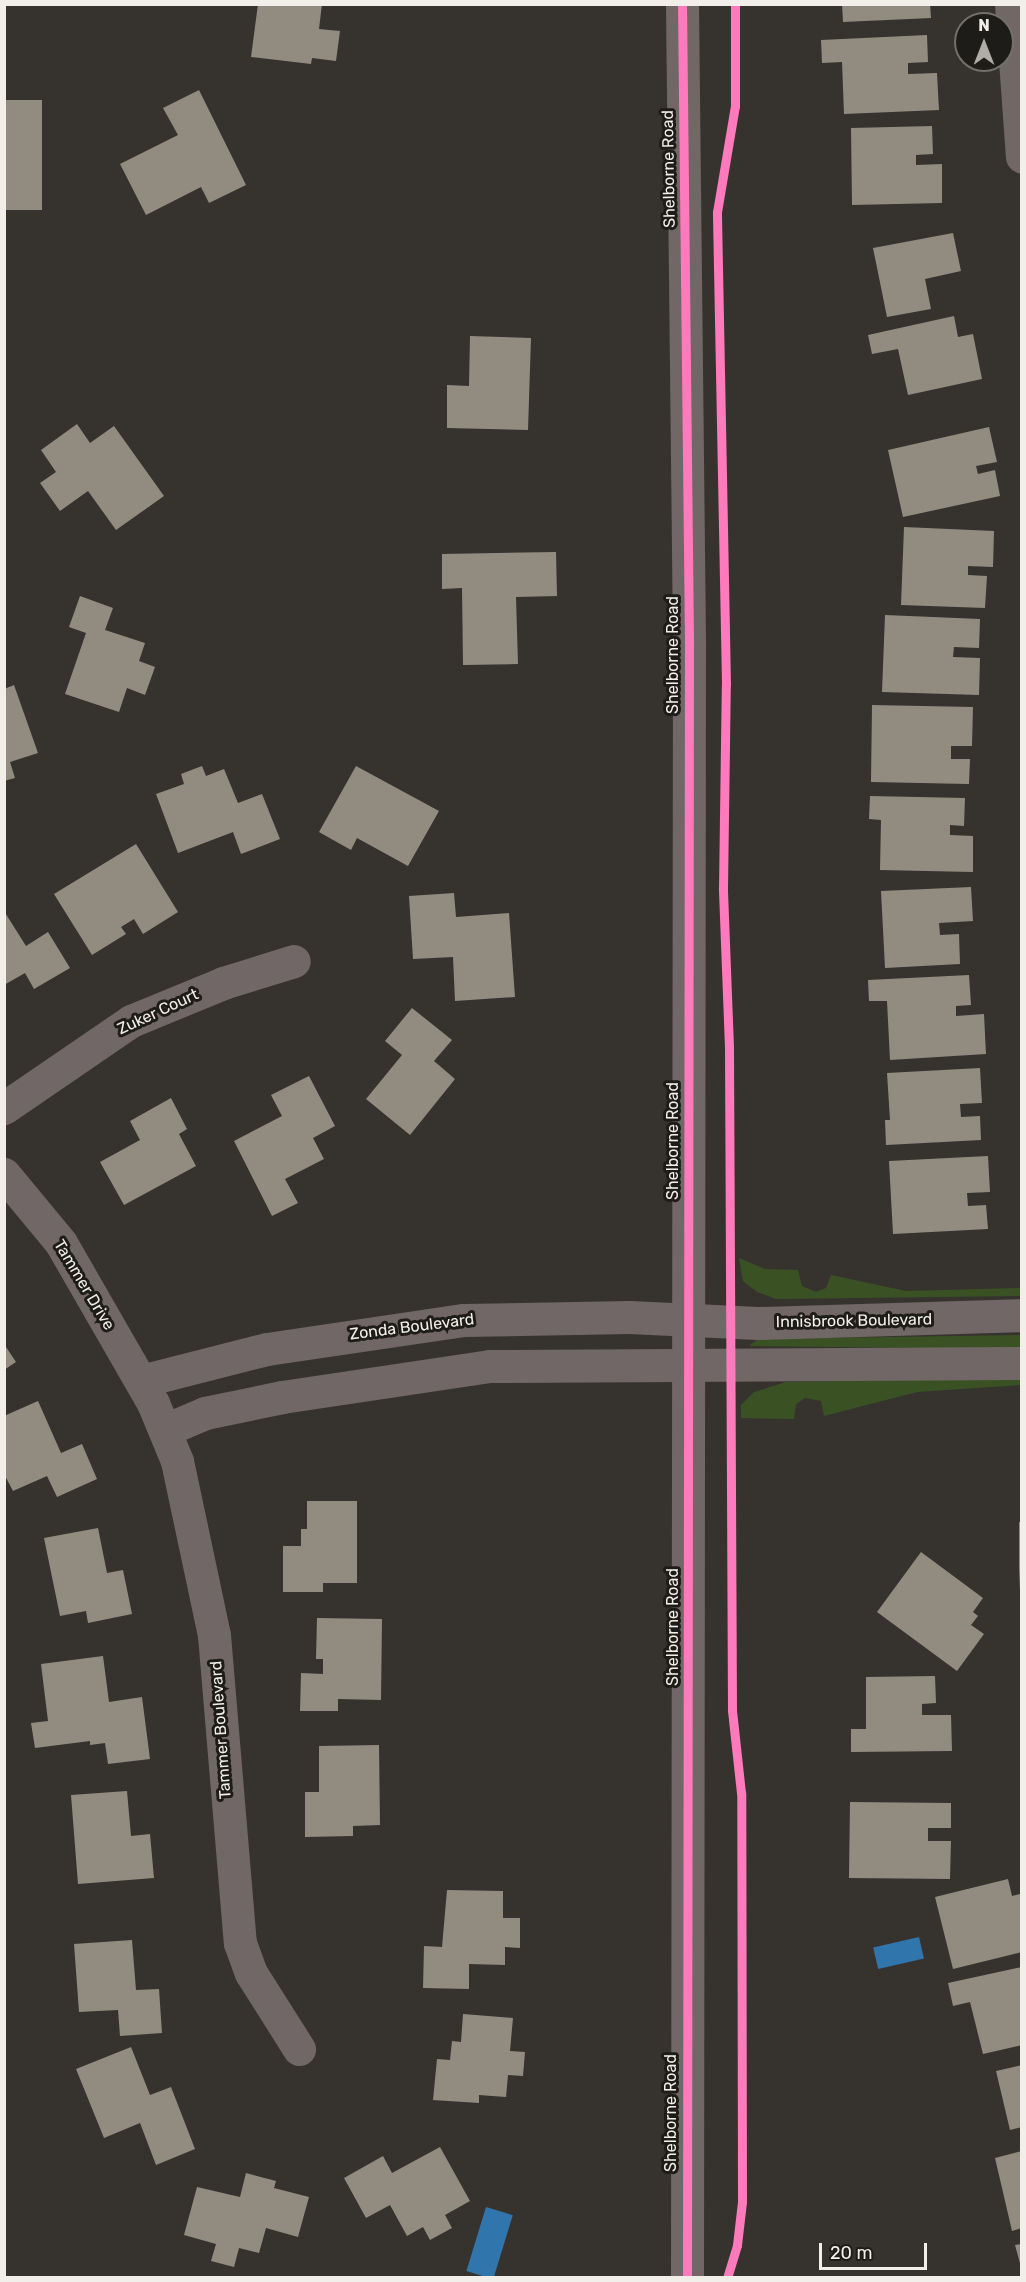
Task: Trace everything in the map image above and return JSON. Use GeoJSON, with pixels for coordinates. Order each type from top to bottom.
{"type":"FeatureCollection","features":[{"type":"Feature","properties":{"kind":"street","name":"Shelborne Road"},"geometry":{"type":"LineString","coordinates":[[682,4],[689,632],[687,2277]]}},
{"type":"Feature","properties":{"kind":"street"},"geometry":{"type":"LineString","coordinates":[[1011,4],[1022,157]]}},
{"type":"Feature","properties":{"kind":"street","name":"Zuker Court"},"geometry":{"type":"LineString","coordinates":[[4,1108],[131,1022],[223,983],[294,961]]}},
{"type":"Feature","properties":{"kind":"street","name":"Tammer Drive"},"geometry":{"type":"LineString","coordinates":[[4,1174],[61,1243],[153,1405]]}},
{"type":"Feature","properties":{"kind":"street","name":"Innisbrook Boulevard"},"geometry":{"type":"LineString","coordinates":[[687,1318],[758,1323],[1022,1315]]}},
{"type":"Feature","properties":{"kind":"street","name":"Zonda Boulevard"},"geometry":{"type":"LineString","coordinates":[[153,1405],[267,1349],[464,1320],[687,1318]]}},
{"type":"Feature","properties":{"kind":"street"},"geometry":{"type":"LineString","coordinates":[[153,1405],[205,1413],[424,1373],[537,1364],[687,1366],[1022,1363]]}},
{"type":"Feature","properties":{"kind":"street","name":"Tammer Boulevard"},"geometry":{"type":"LineString","coordinates":[[153,1405],[186,1497],[214,1635],[240,1943],[251,1972],[299,2049]]}},
{"type":"Feature","properties":{"kind":"green space"},"geometry":{"type":"Polygon","coordinates":[[[739,1258],[765,1269],[798,1270],[802,1286],[816,1292],[826,1288],[831,1275],[906,1291],[1021,1288],[1021,1296],[776,1299],[757,1292],[743,1281],[739,1258]]]}},
{"type":"Feature","properties":{"kind":"green space"},"geometry":{"type":"Polygon","coordinates":[[[1022,1335],[1021,1349],[749,1346],[758,1339],[1022,1335]]]}},
{"type":"Feature","properties":{"kind":"green space"},"geometry":{"type":"Polygon","coordinates":[[[1021,1378],[1021,1385],[917,1392],[824,1416],[821,1401],[805,1398],[796,1404],[794,1419],[741,1418],[741,1405],[754,1392],[786,1382],[1021,1378]]]}},
{"type":"Feature","properties":{"kind":"water"},"geometry":{"type":"Polygon","coordinates":[[[919,1937],[924,1958],[878,1969],[873,1948],[919,1937]]]}},
{"type":"Feature","properties":{"kind":"water"},"geometry":{"type":"Polygon","coordinates":[[[486,2207],[513,2215],[494,2278],[466,2271],[486,2207]]]}},
{"type":"Feature","properties":{"kind":"building"},"geometry":{"type":"Polygon","coordinates":[[[258,4],[322,4],[319,29],[340,31],[336,61],[312,58],[311,64],[251,57],[258,4]]]}},
{"type":"Feature","properties":{"kind":"building"},"geometry":{"type":"Polygon","coordinates":[[[842,4],[930,4],[931,18],[843,22],[842,4]]]}},
{"type":"Feature","properties":{"kind":"building"},"geometry":{"type":"Polygon","coordinates":[[[927,35],[928,62],[908,63],[908,74],[937,73],[939,110],[844,114],[842,62],[822,63],[821,40],[927,35]]]}},
{"type":"Feature","properties":{"kind":"building"},"geometry":{"type":"Polygon","coordinates":[[[199,90],[246,185],[209,203],[201,187],[146,215],[120,164],[178,135],[163,108],[199,90]]]}},
{"type":"Feature","properties":{"kind":"building"},"geometry":{"type":"Polygon","coordinates":[[[4,100],[42,100],[42,210],[4,210],[4,100]]]}},
{"type":"Feature","properties":{"kind":"building"},"geometry":{"type":"Polygon","coordinates":[[[932,126],[933,154],[916,155],[916,165],[942,164],[942,203],[852,205],[851,128],[932,126]]]}},
{"type":"Feature","properties":{"kind":"building"},"geometry":{"type":"Polygon","coordinates":[[[953,233],[961,271],[925,279],[931,309],[887,317],[873,248],[953,233]]]}},
{"type":"Feature","properties":{"kind":"building"},"geometry":{"type":"Polygon","coordinates":[[[954,316],[958,337],[973,334],[982,379],[908,395],[898,349],[872,354],[868,335],[954,316]]]}},
{"type":"Feature","properties":{"kind":"building"},"geometry":{"type":"Polygon","coordinates":[[[470,336],[531,338],[528,430],[447,428],[447,385],[469,386],[470,336]]]}},
{"type":"Feature","properties":{"kind":"building"},"geometry":{"type":"Polygon","coordinates":[[[77,424],[90,443],[114,426],[164,496],[116,530],[88,491],[60,511],[40,483],[56,472],[41,450],[77,424]]]}},
{"type":"Feature","properties":{"kind":"building"},"geometry":{"type":"Polygon","coordinates":[[[989,427],[997,462],[976,466],[978,474],[995,470],[1000,496],[903,517],[888,450],[989,427]]]}},
{"type":"Feature","properties":{"kind":"building"},"geometry":{"type":"Polygon","coordinates":[[[904,527],[994,531],[993,567],[968,566],[968,575],[987,576],[985,608],[901,605],[904,527]]]}},
{"type":"Feature","properties":{"kind":"building"},"geometry":{"type":"Polygon","coordinates":[[[556,552],[557,596],[516,597],[518,664],[463,665],[462,588],[442,589],[442,554],[556,552]]]}},
{"type":"Feature","properties":{"kind":"building"},"geometry":{"type":"Polygon","coordinates":[[[80,596],[113,608],[105,630],[145,643],[139,661],[155,667],[145,695],[127,688],[119,712],[65,694],[86,633],[69,627],[80,596]]]}},
{"type":"Feature","properties":{"kind":"building"},"geometry":{"type":"Polygon","coordinates":[[[885,615],[980,619],[979,648],[954,647],[953,657],[980,658],[979,695],[882,692],[885,615]]]}},
{"type":"Feature","properties":{"kind":"building"},"geometry":{"type":"Polygon","coordinates":[[[14,685],[38,753],[10,762],[15,778],[4,781],[4,689],[14,685]]]}},
{"type":"Feature","properties":{"kind":"building"},"geometry":{"type":"Polygon","coordinates":[[[872,705],[973,707],[972,746],[951,746],[951,759],[970,759],[969,784],[871,782],[872,705]]]}},
{"type":"Feature","properties":{"kind":"building"},"geometry":{"type":"Polygon","coordinates":[[[202,766],[206,776],[224,769],[238,803],[262,794],[280,839],[241,854],[233,832],[178,853],[156,794],[184,784],[181,774],[202,766]]]}},
{"type":"Feature","properties":{"kind":"building"},"geometry":{"type":"Polygon","coordinates":[[[356,766],[439,811],[408,866],[357,838],[351,850],[319,832],[356,766]]]}},
{"type":"Feature","properties":{"kind":"building"},"geometry":{"type":"Polygon","coordinates":[[[870,796],[965,798],[964,826],[950,825],[950,835],[973,836],[973,872],[880,870],[881,820],[869,819],[870,796]]]}},
{"type":"Feature","properties":{"kind":"building"},"geometry":{"type":"Polygon","coordinates":[[[136,844],[178,912],[143,934],[134,919],[121,927],[126,934],[92,955],[54,894],[136,844]]]}},
{"type":"Feature","properties":{"kind":"building"},"geometry":{"type":"Polygon","coordinates":[[[971,887],[973,921],[939,923],[940,935],[959,934],[960,964],[885,968],[881,891],[971,887]]]}},
{"type":"Feature","properties":{"kind":"building"},"geometry":{"type":"Polygon","coordinates":[[[454,893],[456,917],[509,913],[515,997],[455,1001],[453,957],[413,959],[409,896],[454,893]]]}},
{"type":"Feature","properties":{"kind":"building"},"geometry":{"type":"Polygon","coordinates":[[[4,911],[26,946],[48,932],[70,968],[34,989],[25,973],[4,985],[4,911]]]}},
{"type":"Feature","properties":{"kind":"building"},"geometry":{"type":"Polygon","coordinates":[[[969,975],[971,1005],[956,1006],[956,1016],[984,1014],[986,1054],[890,1060],[887,1001],[869,1001],[868,980],[969,975]]]}},
{"type":"Feature","properties":{"kind":"building"},"geometry":{"type":"Polygon","coordinates":[[[412,1008],[452,1040],[434,1061],[455,1079],[410,1135],[366,1099],[402,1055],[385,1041],[412,1008]]]}},
{"type":"Feature","properties":{"kind":"building"},"geometry":{"type":"Polygon","coordinates":[[[980,1068],[982,1103],[960,1104],[961,1117],[980,1116],[981,1140],[886,1145],[885,1120],[890,1120],[887,1073],[980,1068]]]}},
{"type":"Feature","properties":{"kind":"building"},"geometry":{"type":"Polygon","coordinates":[[[309,1076],[335,1126],[313,1138],[324,1159],[285,1179],[298,1203],[272,1216],[234,1141],[282,1116],[271,1095],[309,1076]]]}},
{"type":"Feature","properties":{"kind":"building"},"geometry":{"type":"Polygon","coordinates":[[[171,1098],[187,1129],[179,1134],[196,1166],[124,1205],[100,1162],[140,1140],[130,1121],[171,1098]]]}},
{"type":"Feature","properties":{"kind":"building"},"geometry":{"type":"Polygon","coordinates":[[[988,1156],[990,1192],[967,1193],[968,1206],[986,1205],[988,1229],[893,1234],[889,1161],[988,1156]]]}},
{"type":"Feature","properties":{"kind":"building"},"geometry":{"type":"Polygon","coordinates":[[[4,1344],[16,1362],[4,1370],[4,1344]]]}},
{"type":"Feature","properties":{"kind":"building"},"geometry":{"type":"Polygon","coordinates":[[[38,1401],[61,1453],[82,1444],[97,1479],[57,1497],[47,1476],[13,1491],[4,1474],[4,1416],[38,1401]]]}},
{"type":"Feature","properties":{"kind":"building"},"geometry":{"type":"Polygon","coordinates":[[[307,1501],[357,1501],[357,1583],[323,1583],[323,1592],[283,1592],[283,1546],[301,1546],[301,1529],[307,1529],[307,1501]]]}},
{"type":"Feature","properties":{"kind":"building"},"geometry":{"type":"Polygon","coordinates":[[[1019,1522],[1022,1522],[1019,1591],[1019,1522]]]}},
{"type":"Feature","properties":{"kind":"building"},"geometry":{"type":"Polygon","coordinates":[[[98,1528],[107,1573],[123,1570],[132,1614],[88,1623],[86,1611],[60,1616],[44,1538],[98,1528]]]}},
{"type":"Feature","properties":{"kind":"building"},"geometry":{"type":"Polygon","coordinates":[[[921,1552],[983,1598],[973,1612],[978,1616],[971,1625],[984,1634],[957,1671],[877,1612],[921,1552]]]}},
{"type":"Feature","properties":{"kind":"building"},"geometry":{"type":"Polygon","coordinates":[[[317,1618],[382,1619],[381,1700],[338,1699],[338,1711],[300,1711],[301,1673],[323,1674],[323,1659],[316,1659],[317,1618]]]}},
{"type":"Feature","properties":{"kind":"building"},"geometry":{"type":"Polygon","coordinates":[[[103,1656],[109,1702],[142,1697],[150,1759],[108,1764],[105,1743],[90,1745],[90,1741],[35,1748],[31,1723],[48,1721],[41,1664],[103,1656]]]}},
{"type":"Feature","properties":{"kind":"building"},"geometry":{"type":"Polygon","coordinates":[[[935,1676],[936,1703],[922,1704],[922,1715],[951,1715],[952,1751],[851,1752],[851,1729],[866,1729],[866,1677],[935,1676]]]}},
{"type":"Feature","properties":{"kind":"building"},"geometry":{"type":"Polygon","coordinates":[[[379,1745],[380,1825],[353,1826],[353,1836],[305,1837],[305,1792],[319,1792],[319,1746],[379,1745]]]}},
{"type":"Feature","properties":{"kind":"building"},"geometry":{"type":"Polygon","coordinates":[[[127,1791],[131,1836],[150,1834],[154,1878],[78,1884],[71,1795],[127,1791]]]}},
{"type":"Feature","properties":{"kind":"building"},"geometry":{"type":"Polygon","coordinates":[[[850,1802],[951,1803],[951,1828],[928,1828],[928,1841],[951,1841],[950,1879],[849,1878],[850,1802]]]}},
{"type":"Feature","properties":{"kind":"building"},"geometry":{"type":"Polygon","coordinates":[[[1008,1879],[1012,1896],[1020,1894],[1022,1899],[1022,1952],[953,1969],[935,1897],[1008,1879]]]}},
{"type":"Feature","properties":{"kind":"building"},"geometry":{"type":"Polygon","coordinates":[[[447,1890],[503,1891],[503,1918],[520,1918],[520,1948],[505,1947],[505,1965],[469,1964],[469,1989],[423,1988],[424,1946],[442,1947],[447,1890]]]}},
{"type":"Feature","properties":{"kind":"building"},"geometry":{"type":"Polygon","coordinates":[[[132,1940],[136,1990],[159,1989],[162,2033],[120,2036],[118,2010],[79,2012],[74,1944],[132,1940]]]}},
{"type":"Feature","properties":{"kind":"building"},"geometry":{"type":"Polygon","coordinates":[[[1022,1967],[1022,2045],[983,2054],[970,2002],[953,2006],[948,1983],[1022,1967]]]}},
{"type":"Feature","properties":{"kind":"building"},"geometry":{"type":"Polygon","coordinates":[[[463,2014],[513,2018],[510,2051],[525,2052],[523,2076],[508,2075],[506,2097],[479,2095],[479,2103],[433,2100],[437,2059],[450,2060],[452,2041],[461,2042],[463,2014]]]}},
{"type":"Feature","properties":{"kind":"building"},"geometry":{"type":"Polygon","coordinates":[[[131,2047],[150,2095],[171,2087],[195,2149],[156,2165],[140,2123],[104,2138],[76,2069],[131,2047]]]}},
{"type":"Feature","properties":{"kind":"building"},"geometry":{"type":"Polygon","coordinates":[[[1022,2065],[1022,2127],[1010,2130],[996,2071],[1022,2065]]]}},
{"type":"Feature","properties":{"kind":"building"},"geometry":{"type":"Polygon","coordinates":[[[440,2147],[470,2201],[445,2215],[452,2228],[430,2240],[423,2227],[407,2236],[390,2205],[366,2218],[344,2178],[383,2156],[392,2173],[440,2147]]]}},
{"type":"Feature","properties":{"kind":"building"},"geometry":{"type":"Polygon","coordinates":[[[1022,2151],[1022,2228],[1012,2231],[995,2158],[1022,2151]]]}},
{"type":"Feature","properties":{"kind":"building"},"geometry":{"type":"Polygon","coordinates":[[[246,2173],[276,2181],[274,2188],[309,2197],[298,2237],[266,2228],[259,2253],[239,2248],[234,2267],[211,2261],[216,2244],[184,2235],[197,2187],[240,2197],[246,2173]]]}},
{"type":"Feature","properties":{"kind":"building"},"geometry":{"type":"Polygon","coordinates":[[[1022,2244],[1022,2267],[1021,2267],[1015,2245],[1022,2244]]]}},
{"type":"Feature","properties":{"kind":"cycle path"},"geometry":{"type":"LineString","coordinates":[[682,4],[689,644],[687,2278]]}},
{"type":"Feature","properties":{"kind":"cycle path"},"geometry":{"type":"LineString","coordinates":[[727,2278],[737,2245],[742,2202],[741,1793],[732,1710],[729,1047],[723,888],[726,684],[717,212],[735,106],[735,4]]}}]}
